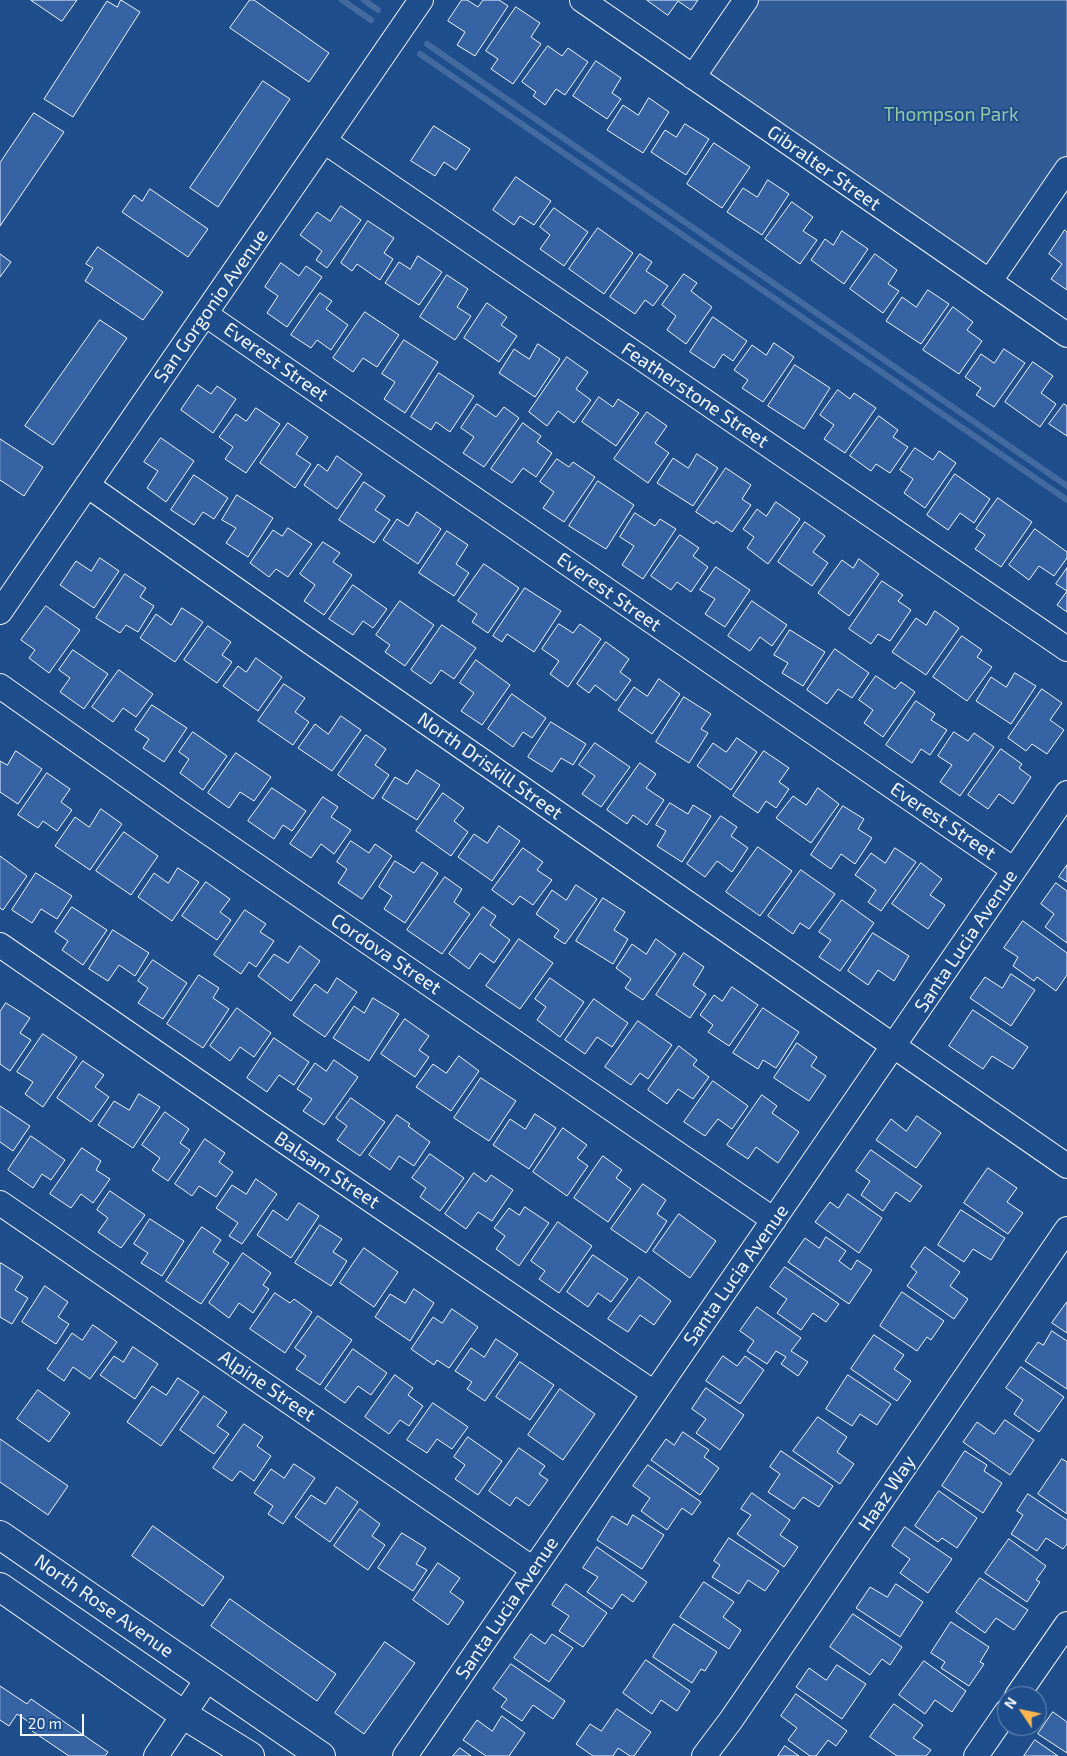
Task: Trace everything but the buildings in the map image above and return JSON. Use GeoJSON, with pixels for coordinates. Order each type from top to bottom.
{"type":"FeatureCollection","features":[{"type":"Feature","properties":{"kind":"main road","name":"North Rose Avenue"},"geometry":{"type":"LineString","coordinates":[[0,1535],[321,1756]]}},
{"type":"Feature","properties":{"kind":"main road"},"geometry":{"type":"LineString","coordinates":[[0,1587],[184,1715],[250,1756]]}},
{"type":"Feature","properties":{"kind":"street","name":"San Gorgonio Avenue"},"geometry":{"type":"LineString","coordinates":[[0,612],[421,0]]}},
{"type":"Feature","properties":{"kind":"street","name":"Gibralter Street"},"geometry":{"type":"LineString","coordinates":[[582,0],[1067,334]]}},
{"type":"Feature","properties":{"kind":"street"},"geometry":{"type":"LineString","coordinates":[[693,77],[746,0]]}},
{"type":"Feature","properties":{"kind":"street","name":"Featherstone Street"},"geometry":{"type":"LineString","coordinates":[[324,141],[1067,649]]}},
{"type":"Feature","properties":{"kind":"street"},"geometry":{"type":"LineString","coordinates":[[990,281],[1067,169]]}},
{"type":"Feature","properties":{"kind":"street","name":"Everest Street"},"geometry":{"type":"LineString","coordinates":[[205,314],[1014,870]]}},
{"type":"Feature","properties":{"kind":"street","name":"North Driskill Street"},"geometry":{"type":"LineString","coordinates":[[87,485],[893,1047],[1067,1166]]}},
{"type":"Feature","properties":{"kind":"street","name":"Cordova Street"},"geometry":{"type":"LineString","coordinates":[[0,686],[187,818],[774,1220]]}},
{"type":"Feature","properties":{"kind":"street","name":"Santa Lucia Avenue"},"geometry":{"type":"LineString","coordinates":[[405,1756],[1067,793]]}},
{"type":"Feature","properties":{"kind":"street","name":"Balsam Street"},"geometry":{"type":"LineString","coordinates":[[0,945],[654,1393]]}},
{"type":"Feature","properties":{"kind":"street","name":"Alpine Street"},"geometry":{"type":"LineString","coordinates":[[0,1203],[533,1569]]}},
{"type":"Feature","properties":{"kind":"street","name":"Haaz Way"},"geometry":{"type":"LineString","coordinates":[[704,1756],[731,1720],[1067,1229]]}},
{"type":"Feature","properties":{"kind":"street"},"geometry":{"type":"LineString","coordinates":[[1025,1686],[1067,1624]]}},
{"type":"Feature","properties":{"kind":"street"},"geometry":{"type":"LineString","coordinates":[[156,1756],[208,1678]]}},
{"type":"Feature","properties":{"kind":"street"},"geometry":{"type":"LineString","coordinates":[[976,1756],[997,1726]]}},
{"type":"Feature","properties":{"kind":"shaded area","name":"Thompson Park"},"geometry":{"type":"Polygon","coordinates":[[[746,0],[1067,0],[1067,169],[990,281],[693,77],[746,0]]]}},
{"type":"Feature","properties":{"kind":"waterway"},"geometry":{"type":"LineString","coordinates":[[342,0],[371,20]]}},
{"type":"Feature","properties":{"kind":"waterway"},"geometry":{"type":"LineString","coordinates":[[364,0],[378,10]]}},
{"type":"Feature","properties":{"kind":"waterway"},"geometry":{"type":"LineString","coordinates":[[427,44],[1067,486]]}},
{"type":"Feature","properties":{"kind":"waterway"},"geometry":{"type":"LineString","coordinates":[[420,54],[1067,500]]}}]}
